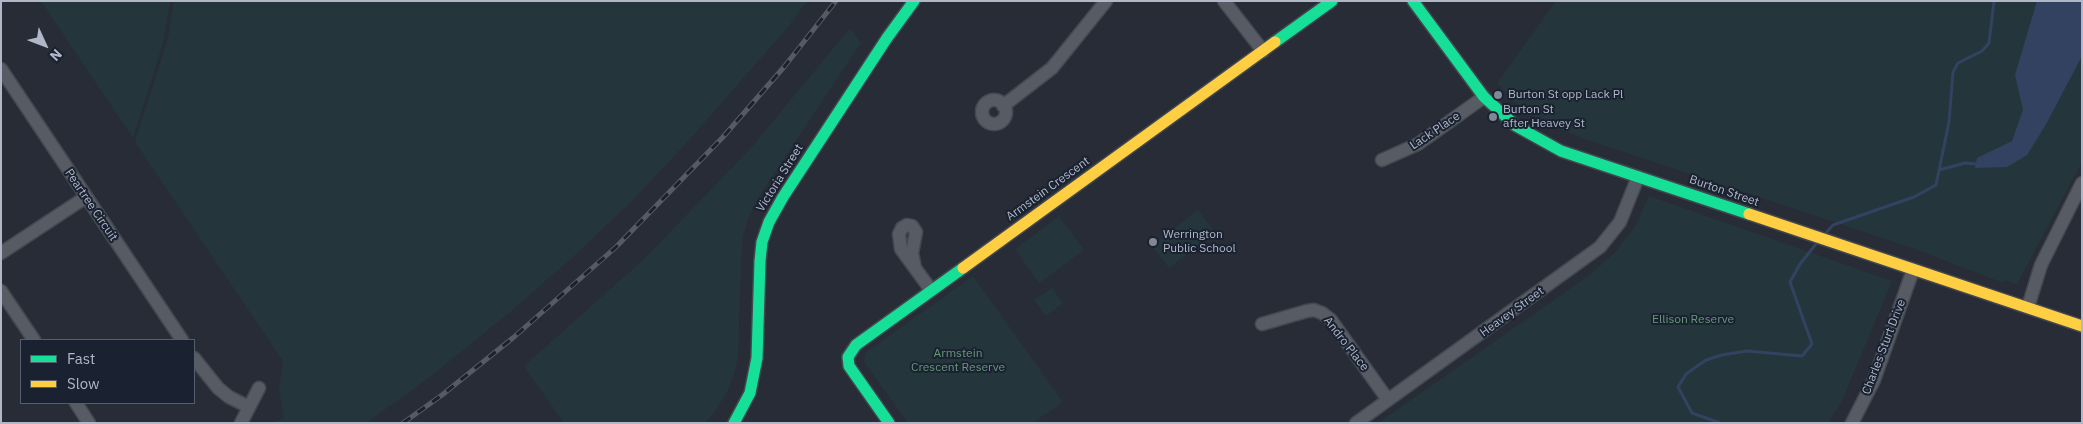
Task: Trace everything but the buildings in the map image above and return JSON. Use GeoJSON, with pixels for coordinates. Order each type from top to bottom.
{"type":"FeatureCollection","features":[{"type":"Feature","properties":{"kind":"street","name":"Victoria Street"},"geometry":{"type":"LineString","coordinates":[[734,423],[750,393],[758,358],[760,261],[762,242],[769,222],[793,181],[887,38],[914,1]]}},
{"type":"Feature","properties":{"kind":"street"},"geometry":{"type":"LineString","coordinates":[[1004,106],[1052,68],[1106,1]]}},
{"type":"Feature","properties":{"kind":"street"},"geometry":{"type":"LineString","coordinates":[[1224,1],[1263,51]]}},
{"type":"Feature","properties":{"kind":"street","name":"Armstein Crescent"},"geometry":{"type":"LineString","coordinates":[[889,423],[851,369],[848,357],[856,345],[1332,1]]}},
{"type":"Feature","properties":{"kind":"street","name":"Burton Street"},"geometry":{"type":"LineString","coordinates":[[1413,1],[1484,97],[1516,126],[1546,144],[1638,177],[2082,326]]}},
{"type":"Feature","properties":{"kind":"street","name":"Peartree Circuit"},"geometry":{"type":"LineString","coordinates":[[1,69],[181,339]]}},
{"type":"Feature","properties":{"kind":"street","name":"Lack Place"},"geometry":{"type":"LineString","coordinates":[[1382,160],[1418,144],[1484,97]]}},
{"type":"Feature","properties":{"kind":"street","name":"Heavey Street"},"geometry":{"type":"LineString","coordinates":[[1356,423],[1600,247],[1620,222],[1638,177]]}},
{"type":"Feature","properties":{"kind":"street"},"geometry":{"type":"LineString","coordinates":[[2028,307],[2041,265],[2082,183]]}},
{"type":"Feature","properties":{"kind":"street"},"geometry":{"type":"LineString","coordinates":[[1,253],[86,197]]}},
{"type":"Feature","properties":{"kind":"street"},"geometry":{"type":"LineString","coordinates":[[915,268],[931,290]]}},
{"type":"Feature","properties":{"kind":"street","name":"Charles Sturt Drive"},"geometry":{"type":"LineString","coordinates":[[1858,421],[1913,270]]}},
{"type":"Feature","properties":{"kind":"street"},"geometry":{"type":"LineString","coordinates":[[1,290],[33,339]]}},
{"type":"Feature","properties":{"kind":"street","name":"Andro Place"},"geometry":{"type":"LineString","coordinates":[[1262,324],[1307,311],[1314,310],[1322,313],[1331,320],[1388,400]]}},
{"type":"Feature","properties":{"kind":"street"},"geometry":{"type":"LineString","coordinates":[[195,359],[218,388],[249,407]]}},
{"type":"Feature","properties":{"kind":"street"},"geometry":{"type":"LineString","coordinates":[[241,423],[259,388]]}},
{"type":"Feature","properties":{"kind":"street"},"geometry":{"type":"LineString","coordinates":[[77,404],[89,423]]}},
{"type":"Feature","properties":{"kind":"green space"},"geometry":{"type":"Polygon","coordinates":[[[41,1],[170,1],[163,43],[133,138],[41,1]]]}},
{"type":"Feature","properties":{"kind":"green space"},"geometry":{"type":"Polygon","coordinates":[[[174,1],[807,1],[788,27],[691,138],[632,201],[573,257],[510,312],[430,377],[366,423],[270,423],[284,419],[279,389],[283,361],[135,142],[168,38],[174,1]]]}},
{"type":"Feature","properties":{"kind":"green space"},"geometry":{"type":"Polygon","coordinates":[[[1556,1],[2082,1],[2082,162],[2017,284],[2005,280],[2001,282],[1910,247],[1588,140],[1545,123],[1513,101],[1497,83],[1556,1]]]}},
{"type":"Feature","properties":{"kind":"green space"},"geometry":{"type":"Polygon","coordinates":[[[850,28],[861,43],[762,192],[749,216],[743,236],[741,258],[738,358],[726,394],[715,411],[705,423],[564,423],[524,366],[644,259],[750,149],[850,28]]]}},
{"type":"Feature","properties":{"kind":"green space","name":"Ellison Reserve"},"geometry":{"type":"Polygon","coordinates":[[[1649,196],[1892,281],[1841,403],[1828,423],[1378,423],[1590,275],[1616,251],[1636,225],[1649,196]]]}},
{"type":"Feature","properties":{"kind":"green space"},"geometry":{"type":"Polygon","coordinates":[[[1198,210],[1215,232],[1169,268],[1152,246],[1198,210]]]}},
{"type":"Feature","properties":{"kind":"green space"},"geometry":{"type":"Polygon","coordinates":[[[1059,216],[1084,250],[1039,283],[1015,249],[1059,216]]]}},
{"type":"Feature","properties":{"kind":"green space","name":"Armstein Crescent Reserve"},"geometry":{"type":"Polygon","coordinates":[[[973,276],[1063,402],[1033,423],[908,423],[864,362],[865,353],[973,276]]]}},
{"type":"Feature","properties":{"kind":"green space"},"geometry":{"type":"Polygon","coordinates":[[[1052,288],[1063,303],[1046,316],[1034,300],[1052,288]]]}},
{"type":"Feature","properties":{"kind":"water"},"geometry":{"type":"Polygon","coordinates":[[[2037,1],[2082,1],[2082,56],[2045,126],[2027,155],[2007,167],[1975,168],[1977,158],[2012,141],[2023,110],[2015,75],[2037,1]]]}},
{"type":"Feature","properties":{"kind":"waterway"},"geometry":{"type":"LineString","coordinates":[[1825,234],[1833,225],[1914,197],[1936,185],[1949,122],[1953,72],[1958,63],[1982,51],[1989,43],[1994,1]]}},
{"type":"Feature","properties":{"kind":"waterway"},"geometry":{"type":"LineString","coordinates":[[1939,170],[1965,163],[1976,164]]}},
{"type":"Feature","properties":{"kind":"waterway"},"geometry":{"type":"LineString","coordinates":[[1720,423],[1692,413],[1678,387],[1686,374],[1706,360],[1722,355],[1747,351],[1802,356],[1812,344],[1790,282],[1800,264],[1816,244]]}},
{"type":"Feature","properties":{"kind":"railway"},"geometry":{"type":"LineString","coordinates":[[403,423],[442,395],[514,337],[616,247],[723,137],[784,67],[836,1]]}},
{"type":"Feature","properties":{"kind":"traffic: fast"},"geometry":{"type":"LineString","coordinates":[[734,423],[750,393],[757,358],[760,261],[762,242],[769,222],[783,197],[887,38],[914,1]]}},
{"type":"Feature","properties":{"kind":"traffic: fast"},"geometry":{"type":"LineString","coordinates":[[1275,42],[1332,1]]}},
{"type":"Feature","properties":{"kind":"traffic: fast"},"geometry":{"type":"LineString","coordinates":[[1413,1],[1484,97],[1516,126],[1561,151],[1749,214]]}},
{"type":"Feature","properties":{"kind":"traffic: fast"},"geometry":{"type":"LineString","coordinates":[[889,423],[849,366],[848,357],[856,345],[963,268]]}},
{"type":"Feature","properties":{"kind":"traffic: slow"},"geometry":{"type":"LineString","coordinates":[[963,268],[1275,42]]}},
{"type":"Feature","properties":{"kind":"traffic: slow"},"geometry":{"type":"LineString","coordinates":[[1749,214],[2082,326]]}},
{"type":"Feature","properties":{"kind":"place","name":"Burton St opp Lack Pl"},"geometry":{"type":"Point","coordinates":[1498,95]}},
{"type":"Feature","properties":{"kind":"place","name":"Burton St after Heavey St"},"geometry":{"type":"Point","coordinates":[1493,117]}},
{"type":"Feature","properties":{"kind":"place","name":"Werrington Public School"},"geometry":{"type":"Point","coordinates":[1153,242]}}]}
